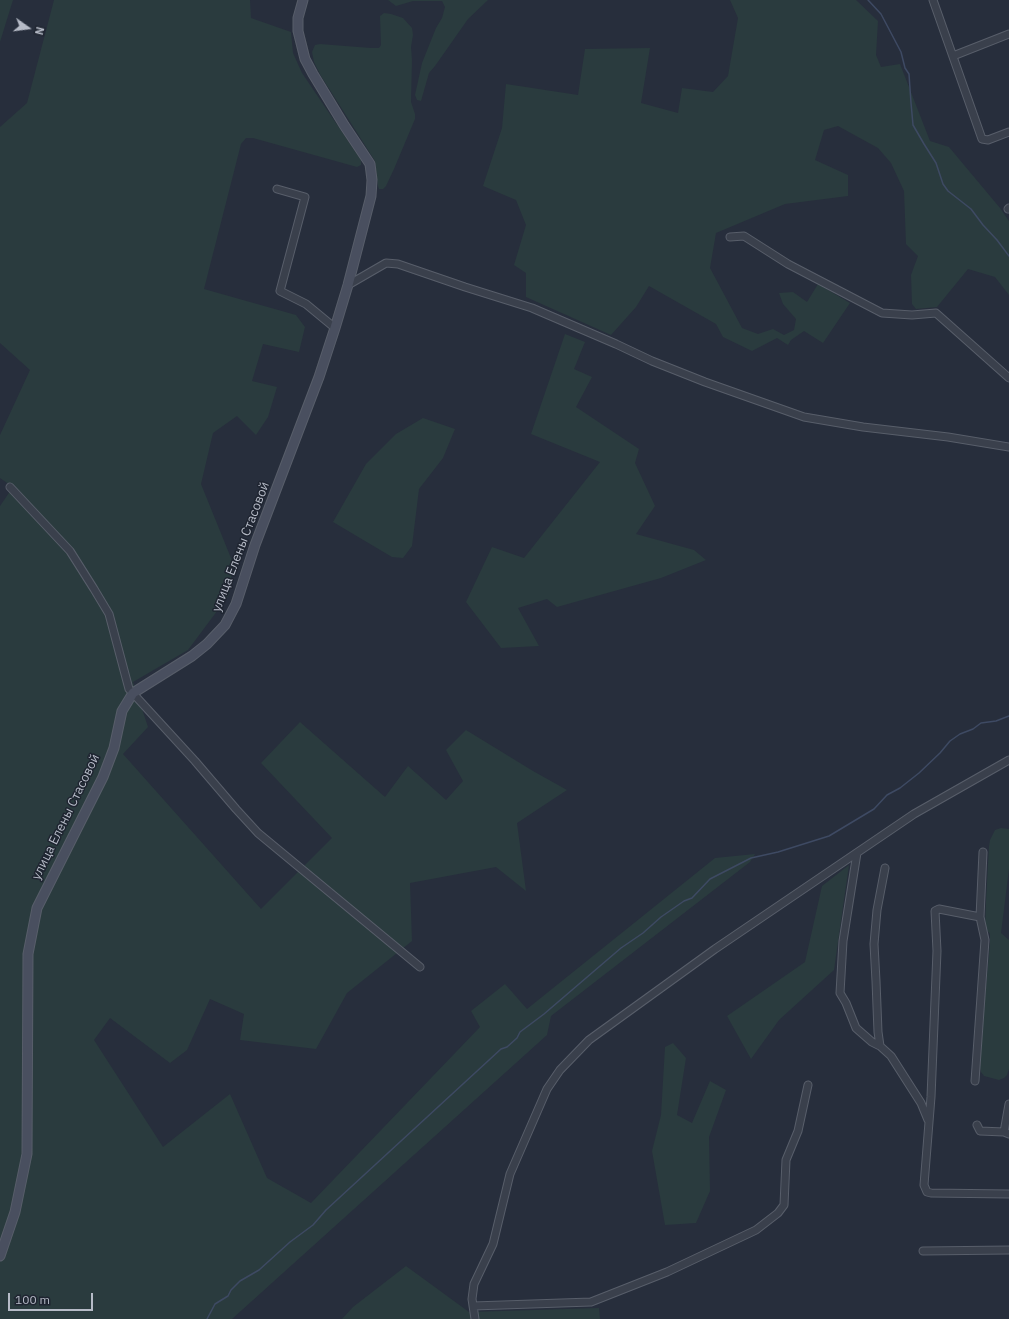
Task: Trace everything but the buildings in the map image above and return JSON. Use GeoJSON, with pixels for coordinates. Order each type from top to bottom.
{"type":"FeatureCollection","features":[{"type":"Feature","properties":{"kind":"main road","name":"улица Елены Стасовой"},"geometry":{"type":"LineString","coordinates":[[0,1256],[15,1212],[28,1154],[28,954],[36,908],[102,777],[114,748],[122,711],[133,693],[192,656],[207,644],[225,625],[236,604],[255,545],[319,377],[348,285],[371,196],[372,180],[370,164],[333,107],[305,59],[298,31],[298,18],[301,1]]}},
{"type":"Feature","properties":{"kind":"street"},"geometry":{"type":"LineString","coordinates":[[933,0],[982,138],[988,140],[1009,132]]}},
{"type":"Feature","properties":{"kind":"street"},"geometry":{"type":"LineString","coordinates":[[953,56],[1009,34]]}},
{"type":"Feature","properties":{"kind":"street"},"geometry":{"type":"LineString","coordinates":[[277,189],[305,197],[280,291],[306,304],[335,328]]}},
{"type":"Feature","properties":{"kind":"street"},"geometry":{"type":"LineString","coordinates":[[730,237],[744,236],[788,264],[882,313],[912,316],[936,313],[1009,378]]}},
{"type":"Feature","properties":{"kind":"street"},"geometry":{"type":"LineString","coordinates":[[348,285],[386,264],[398,264],[532,308],[698,380],[804,417],[863,427],[948,437],[1009,447]]}},
{"type":"Feature","properties":{"kind":"street"},"geometry":{"type":"LineString","coordinates":[[10,487],[70,551],[109,614],[129,689],[258,833],[420,967]]}},
{"type":"Feature","properties":{"kind":"street"},"geometry":{"type":"LineString","coordinates":[[475,1319],[472,1299],[474,1284],[493,1244],[510,1174],[547,1089],[560,1070],[589,1040],[715,949],[914,814],[1009,760]]}},
{"type":"Feature","properties":{"kind":"street"},"geometry":{"type":"LineString","coordinates":[[857,852],[844,936],[840,993],[846,1003],[856,1028],[891,1056],[921,1103],[929,1122]]}},
{"type":"Feature","properties":{"kind":"street"},"geometry":{"type":"LineString","coordinates":[[975,1081],[985,940],[980,917],[983,852]]}},
{"type":"Feature","properties":{"kind":"street"},"geometry":{"type":"LineString","coordinates":[[880,1046],[874,944],[877,910],[885,868]]}},
{"type":"Feature","properties":{"kind":"street"},"geometry":{"type":"LineString","coordinates":[[980,917],[939,909],[935,911],[937,951],[931,1096],[924,1185],[927,1192],[931,1193],[1009,1194]]}},
{"type":"Feature","properties":{"kind":"street"},"geometry":{"type":"LineString","coordinates":[[473,1306],[591,1302],[667,1272],[756,1230],[778,1213],[784,1205],[786,1160],[798,1131],[808,1085]]}},
{"type":"Feature","properties":{"kind":"street"},"geometry":{"type":"LineString","coordinates":[[977,1125],[980,1131],[1006,1133],[1009,1104]]}},
{"type":"Feature","properties":{"kind":"street"},"geometry":{"type":"LineString","coordinates":[[923,1251],[1009,1250]]}},
{"type":"Feature","properties":{"kind":"shaded area"},"geometry":{"type":"Polygon","coordinates":[[[0,0],[13,0],[0,42],[0,0]]]}},
{"type":"Feature","properties":{"kind":"shaded area"},"geometry":{"type":"Polygon","coordinates":[[[54,0],[250,0],[251,18],[291,32],[293,53],[302,73],[361,160],[361,165],[357,167],[253,138],[246,138],[241,144],[204,289],[296,315],[305,327],[299,352],[263,344],[252,381],[277,387],[268,417],[256,435],[237,416],[213,433],[201,484],[233,563],[229,595],[188,650],[133,682],[148,727],[123,754],[261,909],[332,838],[261,763],[300,722],[385,797],[408,766],[446,800],[463,781],[446,750],[466,730],[567,790],[517,823],[526,891],[496,867],[410,883],[412,941],[347,993],[316,1049],[240,1040],[244,1014],[210,999],[187,1050],[170,1063],[110,1018],[94,1040],[163,1147],[230,1094],[267,1178],[311,1203],[480,1027],[471,1011],[505,984],[527,1009],[715,858],[755,854],[750,862],[551,1016],[547,1035],[232,1319],[0,1319],[0,506],[13,487],[0,478],[0,435],[30,370],[0,343],[0,127],[27,103],[54,0]]]}},
{"type":"Feature","properties":{"kind":"shaded area"},"geometry":{"type":"Polygon","coordinates":[[[388,0],[488,0],[468,19],[429,73],[421,101],[417,100],[415,95],[422,63],[436,28],[442,18],[445,7],[442,1],[413,1],[396,6],[388,0]]]}},
{"type":"Feature","properties":{"kind":"shaded area"},"geometry":{"type":"Polygon","coordinates":[[[730,0],[856,0],[878,21],[876,55],[881,67],[900,64],[930,141],[949,147],[1009,221],[1009,295],[995,277],[968,269],[937,307],[916,309],[912,304],[911,275],[918,256],[906,244],[904,191],[891,163],[878,148],[838,126],[824,130],[815,160],[848,175],[848,196],[785,204],[716,233],[710,268],[742,328],[758,334],[773,329],[784,335],[794,330],[796,319],[783,304],[779,293],[793,292],[807,302],[818,284],[850,303],[823,343],[804,331],[791,340],[788,345],[777,338],[752,351],[723,337],[716,324],[649,286],[636,307],[611,335],[526,297],[526,273],[514,265],[526,225],[516,200],[483,186],[502,128],[506,84],[578,95],[585,49],[650,48],[641,103],[678,113],[682,88],[713,92],[728,76],[738,18],[730,0]]]}},
{"type":"Feature","properties":{"kind":"shaded area"},"geometry":{"type":"Polygon","coordinates":[[[384,13],[403,18],[412,28],[411,102],[415,119],[386,186],[383,189],[379,189],[375,161],[321,76],[314,62],[312,52],[315,45],[320,44],[379,48],[381,45],[380,16],[384,13]]]}},
{"type":"Feature","properties":{"kind":"shaded area"},"geometry":{"type":"Polygon","coordinates":[[[565,334],[585,342],[574,369],[592,377],[576,407],[639,449],[635,463],[655,506],[636,534],[694,550],[706,560],[661,578],[557,607],[547,599],[518,608],[539,646],[501,648],[466,602],[492,547],[524,558],[600,462],[531,434],[565,334]]]}},
{"type":"Feature","properties":{"kind":"shaded area"},"geometry":{"type":"Polygon","coordinates":[[[423,418],[455,429],[443,458],[419,489],[412,546],[403,558],[392,557],[333,522],[366,464],[396,434],[423,418]]]}},
{"type":"Feature","properties":{"kind":"shaded area"},"geometry":{"type":"Polygon","coordinates":[[[1001,828],[1009,829],[1009,869],[1001,933],[1009,940],[1009,1069],[1007,1075],[999,1080],[984,1076],[980,1068],[990,943],[990,934],[985,928],[989,846],[995,830],[1001,828]]]}},
{"type":"Feature","properties":{"kind":"shaded area"},"geometry":{"type":"Polygon","coordinates":[[[849,865],[834,970],[779,1020],[751,1059],[727,1016],[805,962],[822,886],[849,865]]]}},
{"type":"Feature","properties":{"kind":"shaded area"},"geometry":{"type":"Polygon","coordinates":[[[673,1043],[686,1058],[677,1115],[692,1123],[710,1081],[726,1090],[709,1137],[710,1191],[696,1223],[665,1225],[652,1151],[661,1115],[665,1047],[673,1043]]]}},
{"type":"Feature","properties":{"kind":"shaded area"},"geometry":{"type":"Polygon","coordinates":[[[406,1266],[469,1312],[599,1308],[600,1319],[342,1319],[353,1307],[406,1266]]]}},
{"type":"Feature","properties":{"kind":"waterway"},"geometry":{"type":"LineString","coordinates":[[868,0],[881,14],[901,52],[905,68],[909,74],[913,125],[936,163],[943,184],[948,191],[971,209],[1009,256]]}},
{"type":"Feature","properties":{"kind":"waterway"},"geometry":{"type":"LineString","coordinates":[[207,1319],[215,1304],[228,1296],[231,1290],[240,1281],[259,1270],[290,1242],[313,1225],[326,1210],[501,1049],[507,1047],[517,1038],[520,1032],[544,1014],[621,948],[643,933],[661,917],[684,901],[692,898],[710,879],[751,858],[778,852],[829,836],[874,809],[887,795],[900,788],[919,773],[950,741],[960,734],[973,729],[981,723],[996,721],[1009,716]]}}]}
